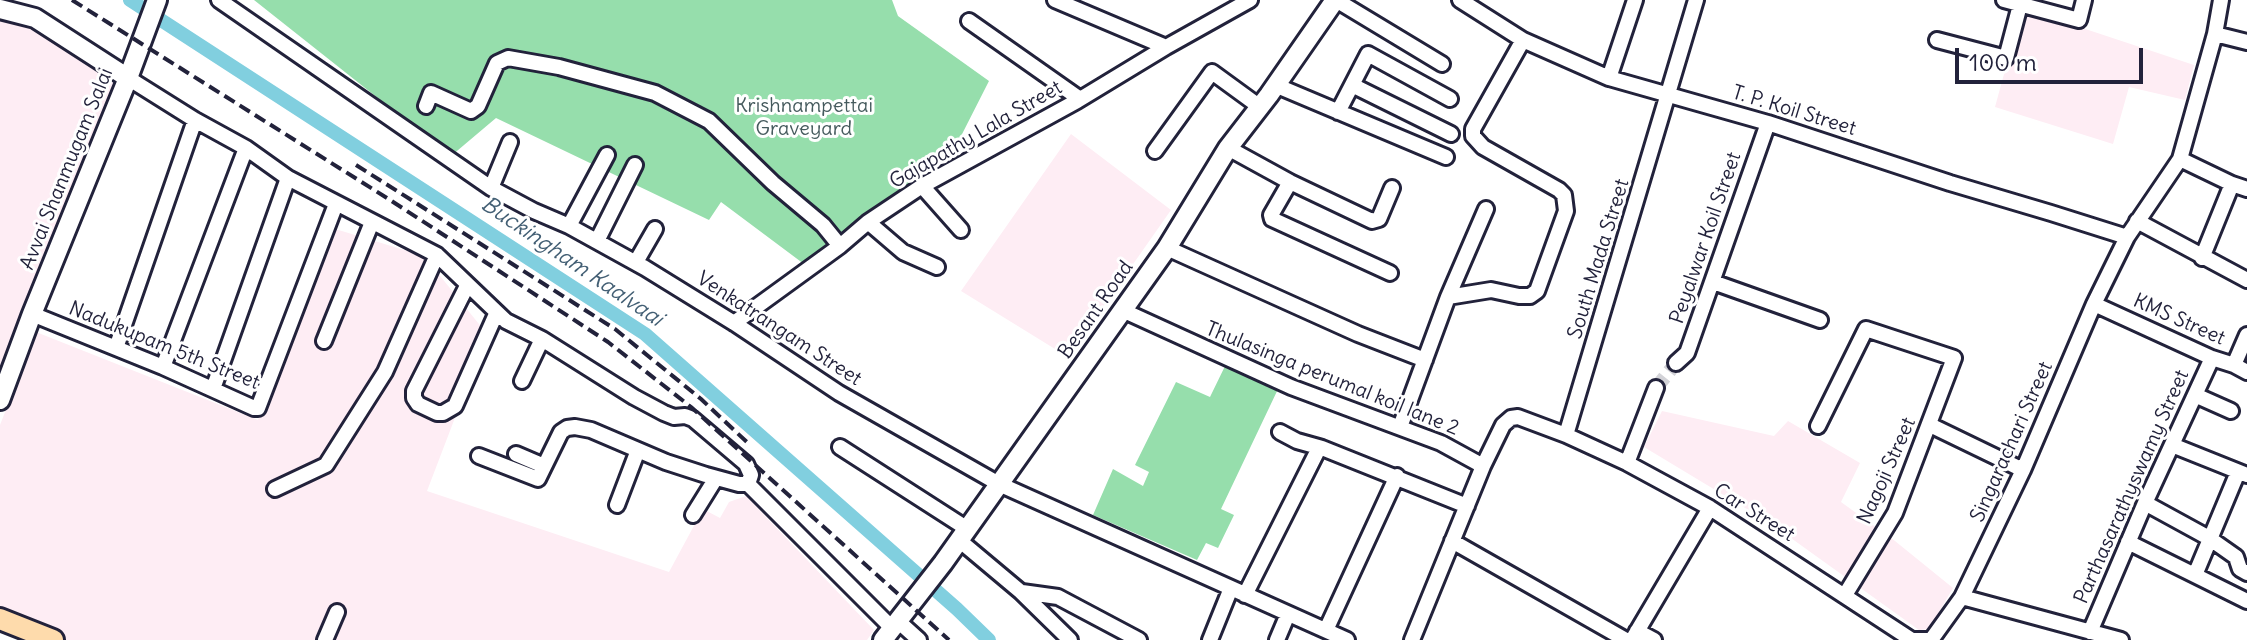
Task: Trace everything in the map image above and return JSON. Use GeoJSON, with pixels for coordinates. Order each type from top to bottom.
{"type":"FeatureCollection","features":[{"type":"Feature","properties":{"kind":"main road","name":"Avvai Shanmugam Salai"},"geometry":{"type":"LineString","coordinates":[[0,400],[157,0]]}},
{"type":"Feature","properties":{"kind":"main road","name":"Besant Road"},"geometry":{"type":"LineString","coordinates":[[894,626],[943,563],[1167,248],[1228,148],[1336,0]]}},
{"type":"Feature","properties":{"kind":"main road"},"geometry":{"type":"LineString","coordinates":[[0,9],[35,18],[128,78]]}},
{"type":"Feature","properties":{"kind":"main road"},"geometry":{"type":"LineString","coordinates":[[0,619],[53,640]]}},
{"type":"Feature","properties":{"kind":"street","name":"Venkatrangam Street"},"geometry":{"type":"LineString","coordinates":[[219,0],[491,188],[636,262],[839,393],[999,484],[1347,640]]}},
{"type":"Feature","properties":{"kind":"street"},"geometry":{"type":"LineString","coordinates":[[1055,0],[1166,47]]}},
{"type":"Feature","properties":{"kind":"street","name":"Gajapathy Lala Street"},"geometry":{"type":"LineString","coordinates":[[734,323],[868,222],[922,186],[1250,0]]}},
{"type":"Feature","properties":{"kind":"street"},"geometry":{"type":"LineString","coordinates":[[1336,0],[1442,64]]}},
{"type":"Feature","properties":{"kind":"street","name":"T. P. Koil Street"},"geometry":{"type":"LineString","coordinates":[[1460,0],[1523,40],[1609,78],[1768,123],[2127,237]]}},
{"type":"Feature","properties":{"kind":"street"},"geometry":{"type":"LineString","coordinates":[[1609,78],[1635,0]]}},
{"type":"Feature","properties":{"kind":"street","name":"South Mada Street"},"geometry":{"type":"LineString","coordinates":[[1566,435],[1696,0]]}},
{"type":"Feature","properties":{"kind":"street"},"geometry":{"type":"LineString","coordinates":[[2004,0],[2079,20],[2084,0]]}},
{"type":"Feature","properties":{"kind":"street","name":"Singarachari Street"},"geometry":{"type":"LineString","coordinates":[[1912,640],[1931,640],[1962,597],[2023,470],[2094,304],[2127,237],[2180,159],[2215,34],[2219,1]]}},
{"type":"Feature","properties":{"kind":"street"},"geometry":{"type":"LineString","coordinates":[[1937,40],[2006,58],[2020,5]]}},
{"type":"Feature","properties":{"kind":"street"},"geometry":{"type":"LineString","coordinates":[[969,21],[1080,99]]}},
{"type":"Feature","properties":{"kind":"street"},"geometry":{"type":"LineString","coordinates":[[2215,34],[2247,42]]}},
{"type":"Feature","properties":{"kind":"street"},"geometry":{"type":"LineString","coordinates":[[1448,297],[1491,290],[1530,296],[1537,291],[1566,211],[1564,195],[1559,190],[1483,147],[1473,136],[1473,129],[1523,40]]}},
{"type":"Feature","properties":{"kind":"street"},"geometry":{"type":"LineString","coordinates":[[1338,112],[1368,54],[1450,99]]}},
{"type":"Feature","properties":{"kind":"street"},"geometry":{"type":"LineString","coordinates":[[426,106],[431,93],[471,111],[478,106],[497,63],[508,58],[572,70],[655,93],[709,121],[773,183],[823,225],[840,246]]}},
{"type":"Feature","properties":{"kind":"street"},"geometry":{"type":"LineString","coordinates":[[1155,151],[1212,72],[1260,107]]}},
{"type":"Feature","properties":{"kind":"street"},"geometry":{"type":"LineString","coordinates":[[128,78],[246,148],[288,178],[437,255],[506,321],[542,339],[664,413],[693,419],[746,464],[751,475],[748,484]]}},
{"type":"Feature","properties":{"kind":"street"},"geometry":{"type":"LineString","coordinates":[[1275,85],[1446,157]]}},
{"type":"Feature","properties":{"kind":"street"},"geometry":{"type":"LineString","coordinates":[[1352,85],[1451,134]]}},
{"type":"Feature","properties":{"kind":"street"},"geometry":{"type":"LineString","coordinates":[[116,348],[195,120]]}},
{"type":"Feature","properties":{"kind":"street","name":"Peyalwar Koil Street"},"geometry":{"type":"LineString","coordinates":[[1676,363],[1687,353],[1768,123]]}},
{"type":"Feature","properties":{"kind":"street"},"geometry":{"type":"LineString","coordinates":[[491,188],[510,142]]}},
{"type":"Feature","properties":{"kind":"street"},"geometry":{"type":"LineString","coordinates":[[163,367],[246,148]]}},
{"type":"Feature","properties":{"kind":"street"},"geometry":{"type":"LineString","coordinates":[[1228,148],[1372,221],[1379,219],[1392,188]]}},
{"type":"Feature","properties":{"kind":"street"},"geometry":{"type":"LineString","coordinates":[[569,226],[607,155]]}},
{"type":"Feature","properties":{"kind":"street"},"geometry":{"type":"LineString","coordinates":[[2180,159],[2247,189]]}},
{"type":"Feature","properties":{"kind":"street"},"geometry":{"type":"LineString","coordinates":[[597,241],[635,165]]}},
{"type":"Feature","properties":{"kind":"street"},"geometry":{"type":"LineString","coordinates":[[213,389],[288,178]]}},
{"type":"Feature","properties":{"kind":"street"},"geometry":{"type":"LineString","coordinates":[[1290,182],[1271,215],[1272,219],[1390,273]]}},
{"type":"Feature","properties":{"kind":"street"},"geometry":{"type":"LineString","coordinates":[[2202,258],[2232,184]]}},
{"type":"Feature","properties":{"kind":"street"},"geometry":{"type":"LineString","coordinates":[[922,186],[961,230]]}},
{"type":"Feature","properties":{"kind":"street","name":"Nadukupam 5th Street"},"geometry":{"type":"LineString","coordinates":[[32,314],[254,408],[260,406],[336,204]]}},
{"type":"Feature","properties":{"kind":"street"},"geometry":{"type":"LineString","coordinates":[[1400,427],[1448,297],[1486,209]]}},
{"type":"Feature","properties":{"kind":"street"},"geometry":{"type":"LineString","coordinates":[[2137,221],[2247,280]]}},
{"type":"Feature","properties":{"kind":"street"},"geometry":{"type":"LineString","coordinates":[[324,341],[372,222]]}},
{"type":"Feature","properties":{"kind":"street"},"geometry":{"type":"LineString","coordinates":[[868,222],[903,252],[937,267]]}},
{"type":"Feature","properties":{"kind":"street"},"geometry":{"type":"LineString","coordinates":[[636,262],[655,229]]}},
{"type":"Feature","properties":{"kind":"street"},"geometry":{"type":"LineString","coordinates":[[1167,248],[1358,334],[1425,360]]}},
{"type":"Feature","properties":{"kind":"street"},"geometry":{"type":"LineString","coordinates":[[275,489],[326,465],[385,372],[437,255]]}},
{"type":"Feature","properties":{"kind":"street"},"geometry":{"type":"LineString","coordinates":[[1713,282],[1820,320]]}},
{"type":"Feature","properties":{"kind":"street"},"geometry":{"type":"LineString","coordinates":[[467,286],[414,391],[418,404],[437,413],[455,406],[496,314]]}},
{"type":"Feature","properties":{"kind":"street","name":"KMS Street"},"geometry":{"type":"LineString","coordinates":[[2094,304],[2240,368]]}},
{"type":"Feature","properties":{"kind":"street","name":"Thulasinga perumal koil lane 2"},"geometry":{"type":"LineString","coordinates":[[1122,310],[1291,387],[1441,443],[1483,466]]}},
{"type":"Feature","properties":{"kind":"street","name":"Nagoji Street"},"geometry":{"type":"LineString","coordinates":[[1818,426],[1866,329],[1954,358],[1895,513],[1845,595]]}},
{"type":"Feature","properties":{"kind":"street"},"geometry":{"type":"LineString","coordinates":[[2240,368],[2247,335]]}},
{"type":"Feature","properties":{"kind":"street"},"geometry":{"type":"LineString","coordinates":[[522,381],[542,339]]}},
{"type":"Feature","properties":{"kind":"street","name":"Parthasarathyswamy Street"},"geometry":{"type":"LineString","coordinates":[[2090,632],[2212,358]]}},
{"type":"Feature","properties":{"kind":"street"},"geometry":{"type":"LineString","coordinates":[[1627,463],[1656,388]]}},
{"type":"Feature","properties":{"kind":"street"},"geometry":{"type":"LineString","coordinates":[[2195,395],[2231,411]]}},
{"type":"Feature","properties":{"kind":"street","name":"Car Street"},"geometry":{"type":"LineString","coordinates":[[1483,466],[1503,425],[1511,418],[1524,418],[1566,435],[1627,463],[1710,508],[1912,640]]}},
{"type":"Feature","properties":{"kind":"street"},"geometry":{"type":"LineString","coordinates":[[1930,425],[2023,470]]}},
{"type":"Feature","properties":{"kind":"street"},"geometry":{"type":"LineString","coordinates":[[479,456],[536,479],[561,432],[567,428],[591,430],[666,462],[716,478],[748,484],[894,626],[919,640]]}},
{"type":"Feature","properties":{"kind":"street"},"geometry":{"type":"LineString","coordinates":[[1280,432],[1467,506]]}},
{"type":"Feature","properties":{"kind":"street"},"geometry":{"type":"LineString","coordinates":[[2172,445],[2242,473],[2209,538],[2195,575]]}},
{"type":"Feature","properties":{"kind":"street"},"geometry":{"type":"LineString","coordinates":[[840,447],[963,534],[1070,640]]}},
{"type":"Feature","properties":{"kind":"street"},"geometry":{"type":"LineString","coordinates":[[1210,640],[1319,448]]}},
{"type":"Feature","properties":{"kind":"street"},"geometry":{"type":"LineString","coordinates":[[617,505],[638,450]]}},
{"type":"Feature","properties":{"kind":"street"},"geometry":{"type":"LineString","coordinates":[[516,454],[544,466]]}},
{"type":"Feature","properties":{"kind":"street"},"geometry":{"type":"LineString","coordinates":[[1412,640],[1483,466]]}},
{"type":"Feature","properties":{"kind":"street"},"geometry":{"type":"LineString","coordinates":[[1326,630],[1397,476]]}},
{"type":"Feature","properties":{"kind":"street"},"geometry":{"type":"LineString","coordinates":[[693,515],[716,478]]}},
{"type":"Feature","properties":{"kind":"street"},"geometry":{"type":"LineString","coordinates":[[2145,503],[2209,538],[2236,557],[2240,569],[2247,573]]}},
{"type":"Feature","properties":{"kind":"street"},"geometry":{"type":"LineString","coordinates":[[1632,637],[1710,508]]}},
{"type":"Feature","properties":{"kind":"street"},"geometry":{"type":"LineString","coordinates":[[1452,541],[1632,637],[1654,640]]}},
{"type":"Feature","properties":{"kind":"street"},"geometry":{"type":"LineString","coordinates":[[2128,542],[2247,601]]}},
{"type":"Feature","properties":{"kind":"street"},"geometry":{"type":"LineString","coordinates":[[1021,592],[1058,597],[1139,640]]}},
{"type":"Feature","properties":{"kind":"street"},"geometry":{"type":"LineString","coordinates":[[1962,597],[2121,640]]}},
{"type":"Feature","properties":{"kind":"street"},"geometry":{"type":"LineString","coordinates":[[325,640],[337,612]]}},
{"type":"Feature","properties":{"kind":"street"},"geometry":{"type":"LineString","coordinates":[[1277,640],[1288,614]]}},
{"type":"Feature","properties":{"kind":"shaded area"},"geometry":{"type":"Polygon","coordinates":[[[2022,8],[2194,65],[2185,100],[2129,87],[2113,144],[1995,107],[2022,8]]]}},
{"type":"Feature","properties":{"kind":"shaded area"},"geometry":{"type":"Polygon","coordinates":[[[0,20],[32,28],[114,81],[0,374],[0,20]]]}},
{"type":"Feature","properties":{"kind":"shaded area"},"geometry":{"type":"Polygon","coordinates":[[[1071,134],[1171,210],[1068,357],[961,291],[1071,134]]]}},
{"type":"Feature","properties":{"kind":"shaded area"},"geometry":{"type":"Polygon","coordinates":[[[332,228],[424,256],[487,334],[427,491],[669,572],[703,509],[720,518],[729,502],[746,496],[874,630],[867,640],[60,640],[0,617],[0,425],[36,332],[258,420],[332,228]]]}},
{"type":"Feature","properties":{"kind":"shaded area"},"geometry":{"type":"Polygon","coordinates":[[[1662,411],[1774,436],[1788,421],[1860,463],[1841,502],[1953,588],[1929,629],[1919,630],[1770,523],[1644,447],[1662,411]]]}},
{"type":"Feature","properties":{"kind":"green space","name":"Krishnampettai Graveyard"},"geometry":{"type":"Polygon","coordinates":[[[254,0],[892,0],[898,16],[989,81],[958,142],[808,267],[721,202],[709,220],[496,118],[451,156],[254,0]]]}},
{"type":"Feature","properties":{"kind":"green space"},"geometry":{"type":"Polygon","coordinates":[[[1227,362],[1279,387],[1221,509],[1234,515],[1218,548],[1206,543],[1197,560],[1093,515],[1113,469],[1143,486],[1149,472],[1135,465],[1176,382],[1210,397],[1227,362]]]}},
{"type":"Feature","properties":{"kind":"waterway","name":"Buckingham Kaalvaai"},"geometry":{"type":"LineString","coordinates":[[130,0],[645,334],[989,640]]}},
{"type":"Feature","properties":{"kind":"tunnel"},"geometry":{"type":"LineString","coordinates":[[1656,388],[1676,363]]}},
{"type":"Feature","properties":{"kind":"railway"},"geometry":{"type":"LineString","coordinates":[[72,0],[387,198],[608,342],[691,407],[949,640]]}},
{"type":"Feature","properties":{"kind":"railway"},"geometry":{"type":"LineString","coordinates":[[356,165],[615,329],[701,399],[750,445]]}}]}
